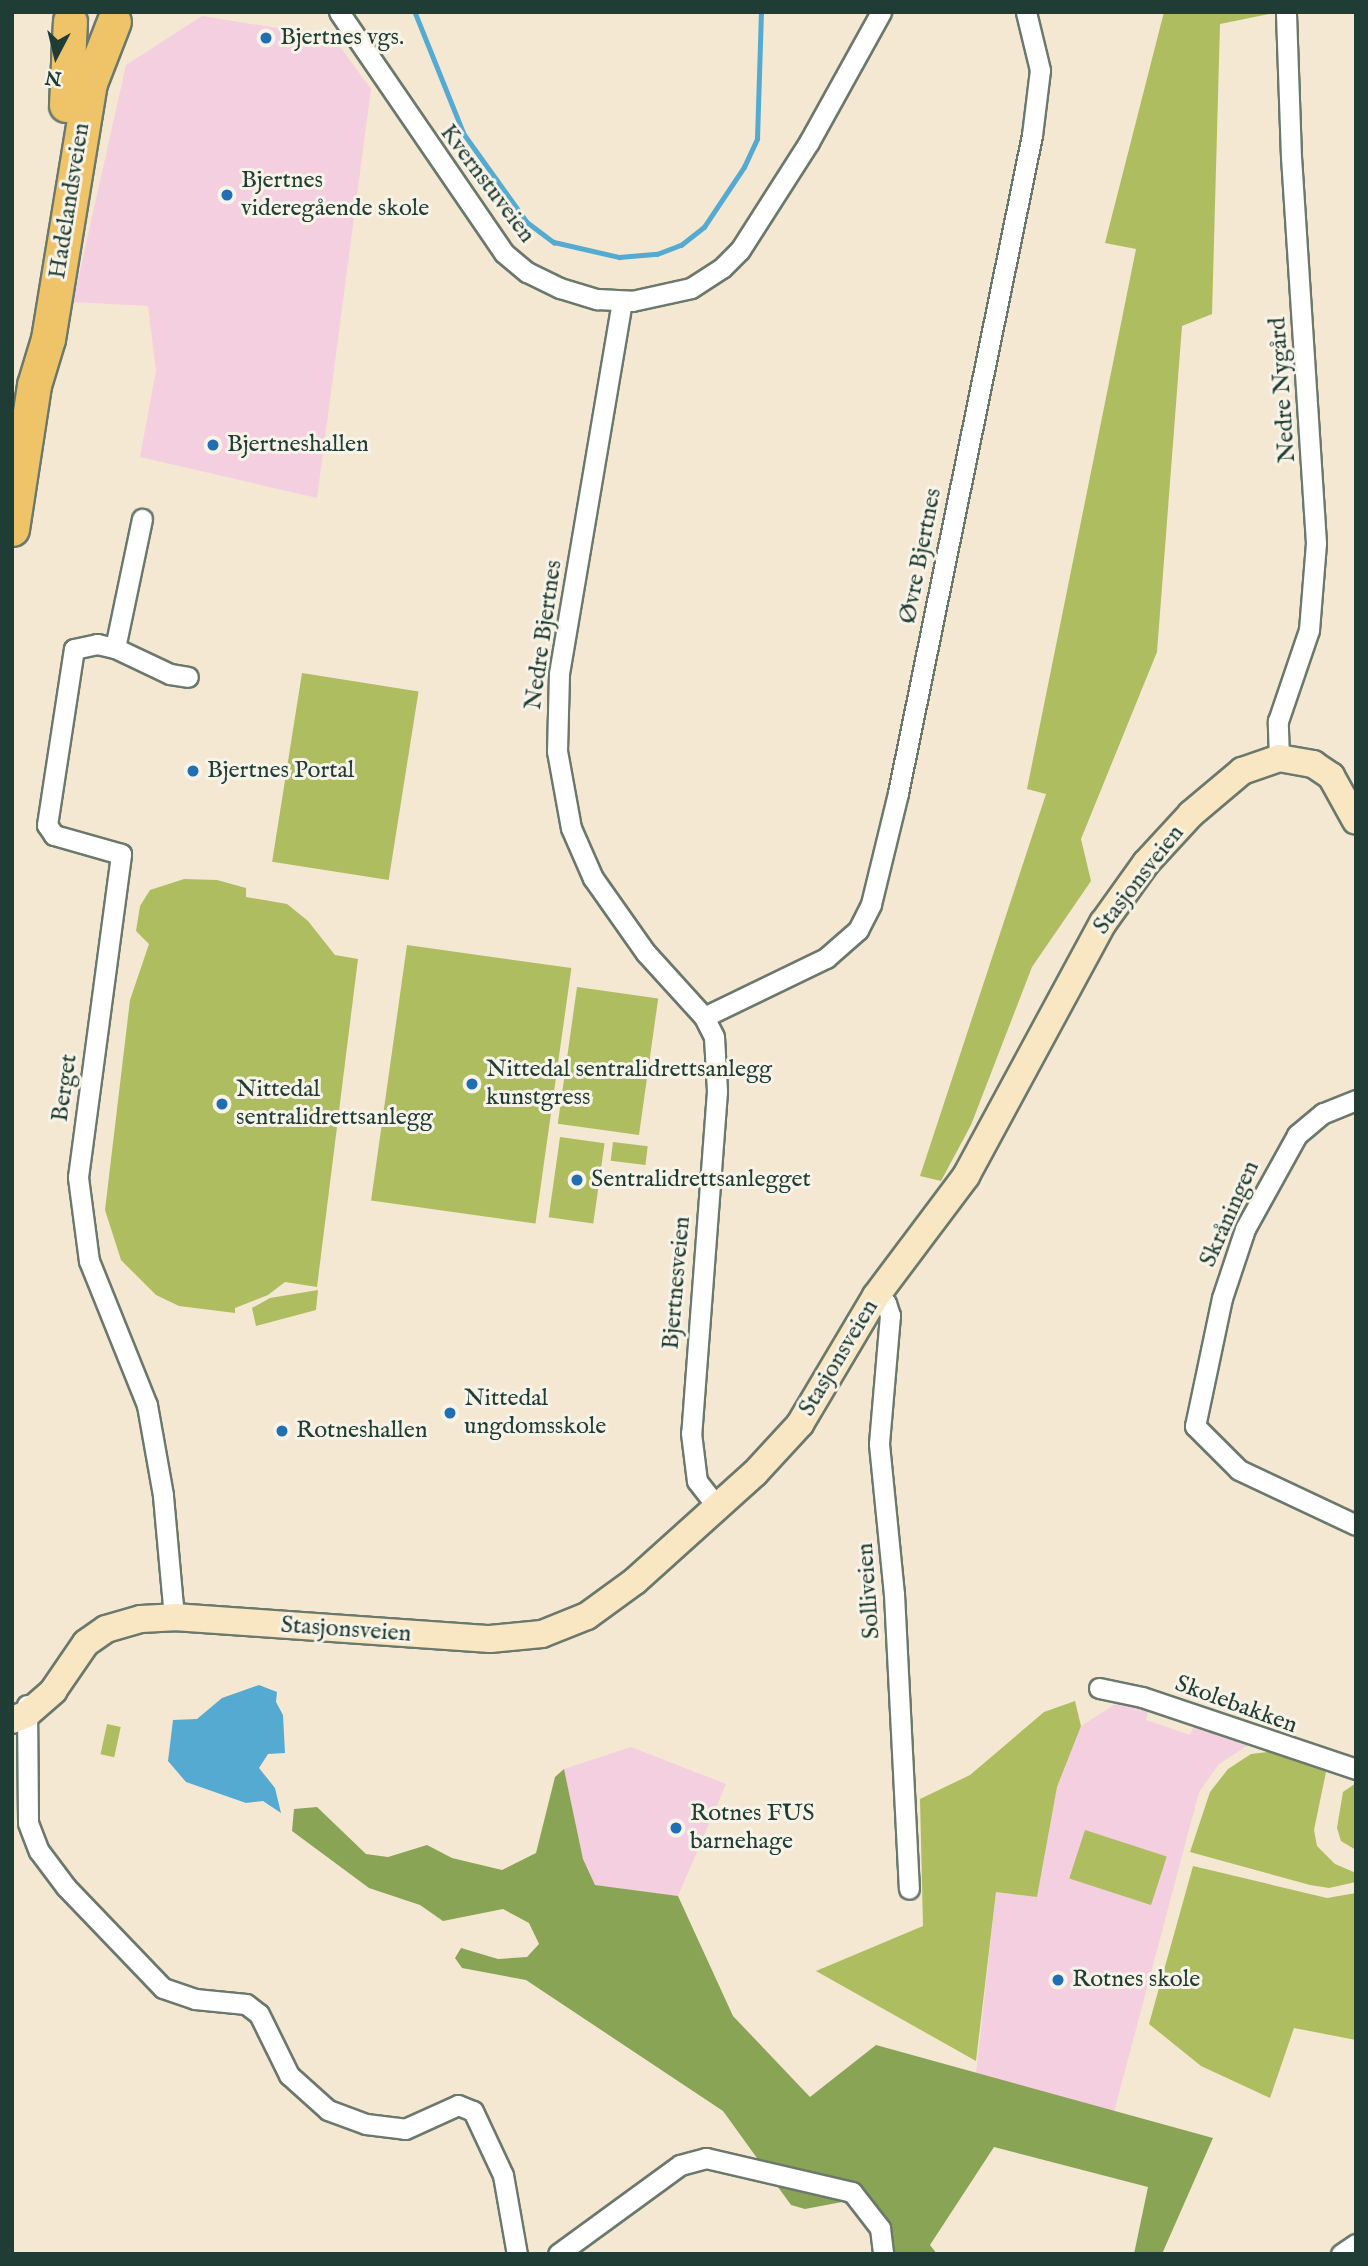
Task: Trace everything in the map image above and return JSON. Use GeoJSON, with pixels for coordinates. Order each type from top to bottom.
{"type":"FeatureCollection","features":[{"type":"Feature","properties":{"kind":"highway"},"geometry":{"type":"LineString","coordinates":[[67,16],[96,29],[117,16]]}},
{"type":"Feature","properties":{"kind":"highway","name":"Hadelandsveien"},"geometry":{"type":"LineString","coordinates":[[34,385],[32,329],[69,77],[67,16]]}},
{"type":"Feature","properties":{"kind":"highway","name":"Hadelandsveien"},"geometry":{"type":"LineString","coordinates":[[12,529],[34,385],[48,339],[90,83],[117,16]]}},
{"type":"Feature","properties":{"kind":"main road"},"geometry":{"type":"LineString","coordinates":[[1279,758],[1312,764],[1331,776],[1356,821]]}},
{"type":"Feature","properties":{"kind":"main road","name":"Stasjonsveien"},"geometry":{"type":"LineString","coordinates":[[24,1708],[96,1636],[127,1622],[174,1617],[479,1639],[542,1634],[587,1616],[618,1595],[772,1456],[807,1415],[876,1296],[966,1176],[1089,946],[1142,869],[1229,780],[1279,758]]}},
{"type":"Feature","properties":{"kind":"street","name":"Kvernstuveien"},"geometry":{"type":"LineString","coordinates":[[339,12],[504,253],[527,272],[560,288],[622,301],[679,293],[732,260],[809,142],[881,12]]}},
{"type":"Feature","properties":{"kind":"street","name":"Øvre Bjertnes"},"geometry":{"type":"LineString","coordinates":[[704,1017],[826,958],[858,930],[871,904],[898,793],[1032,135],[1040,70],[1026,12]]}},
{"type":"Feature","properties":{"kind":"street","name":"Nedre Nygård"},"geometry":{"type":"LineString","coordinates":[[1279,758],[1278,721],[1309,630],[1316,543],[1292,181],[1286,12]]}},
{"type":"Feature","properties":{"kind":"street","name":"Nedre Bjertnes"},"geometry":{"type":"LineString","coordinates":[[622,301],[561,664],[557,751],[571,828],[593,878],[646,953],[704,1017]]}},
{"type":"Feature","properties":{"kind":"street"},"geometry":{"type":"LineString","coordinates":[[115,648],[142,519]]}},
{"type":"Feature","properties":{"kind":"street","name":"Berget"},"geometry":{"type":"LineString","coordinates":[[174,1617],[163,1495],[147,1405],[89,1262],[78,1189],[121,854],[54,835],[47,825],[74,649],[97,645],[115,648],[170,674],[188,677]]}},
{"type":"Feature","properties":{"kind":"street","name":"Bjertnesveien"},"geometry":{"type":"LineString","coordinates":[[704,1017],[715,1037],[718,1074],[691,1443],[697,1481],[717,1507]]}},
{"type":"Feature","properties":{"kind":"street","name":"Skråningen"},"geometry":{"type":"LineString","coordinates":[[1356,1100],[1323,1113],[1297,1135],[1249,1221],[1222,1298],[1195,1426],[1239,1470],[1356,1525]]}},
{"type":"Feature","properties":{"kind":"street","name":"Solliveien"},"geometry":{"type":"LineString","coordinates":[[876,1296],[886,1303],[890,1314],[879,1444],[894,1594],[909,1889]]}},
{"type":"Feature","properties":{"kind":"street","name":"Skolebakken"},"geometry":{"type":"LineString","coordinates":[[1100,1688],[1142,1697],[1356,1769]]}},
{"type":"Feature","properties":{"kind":"street"},"geometry":{"type":"LineString","coordinates":[[24,1708],[28,1823],[39,1851],[66,1887],[163,1988],[195,1999],[246,2004],[259,2014],[289,2075],[328,2110],[366,2124],[405,2129],[458,2105],[473,2111],[503,2175],[517,2254]]}},
{"type":"Feature","properties":{"kind":"street"},"geometry":{"type":"LineString","coordinates":[[558,2254],[680,2165],[706,2158],[852,2192],[880,2228],[883,2254]]}},
{"type":"Feature","properties":{"kind":"street"},"geometry":{"type":"LineString","coordinates":[[1341,2254],[1356,2244]]}},
{"type":"Feature","properties":{"kind":"shaded area","name":"Bjertnes videregående skole"},"geometry":{"type":"Polygon","coordinates":[[[202,16],[333,37],[371,89],[317,498],[140,457],[156,371],[148,306],[73,302],[126,65],[202,16]]]}},
{"type":"Feature","properties":{"kind":"shaded area"},"geometry":{"type":"Polygon","coordinates":[[[1125,1698],[1150,1704],[1146,1720],[1190,1735],[1196,1721],[1250,1744],[1219,1764],[1199,1792],[1114,2112],[976,2074],[996,1892],[1037,1897],[1057,1787],[1081,1726],[1125,1698]]]}},
{"type":"Feature","properties":{"kind":"shaded area"},"geometry":{"type":"Polygon","coordinates":[[[631,1747],[726,1784],[678,1896],[595,1885],[583,1859],[564,1769],[631,1747]]]}},
{"type":"Feature","properties":{"kind":"green space"},"geometry":{"type":"Polygon","coordinates":[[[1164,12],[1269,14],[1220,24],[1212,314],[1182,326],[1157,652],[1081,839],[1091,881],[1032,967],[971,1125],[941,1181],[920,1176],[1046,794],[1027,789],[1136,249],[1105,243],[1164,12]]]}},
{"type":"Feature","properties":{"kind":"green space"},"geometry":{"type":"Polygon","coordinates":[[[302,673],[419,691],[389,880],[272,862],[302,673]]]}},
{"type":"Feature","properties":{"kind":"green space"},"geometry":{"type":"Polygon","coordinates":[[[184,879],[217,880],[246,888],[246,897],[287,904],[308,921],[335,955],[358,959],[317,1287],[285,1282],[268,1295],[235,1308],[235,1313],[179,1306],[156,1295],[121,1260],[105,1210],[130,1000],[149,944],[136,931],[140,906],[150,890],[184,879]]]}},
{"type":"Feature","properties":{"kind":"green space","name":"Nittedal sentralidrettsanlegg kunstgress"},"geometry":{"type":"Polygon","coordinates":[[[407,945],[571,968],[535,1224],[371,1200],[407,945]]]}},
{"type":"Feature","properties":{"kind":"green space"},"geometry":{"type":"Polygon","coordinates":[[[577,987],[658,998],[639,1135],[558,1124],[577,987]]]}},
{"type":"Feature","properties":{"kind":"green space","name":"Sentralidrettsanlegget"},"geometry":{"type":"Polygon","coordinates":[[[560,1137],[605,1143],[593,1223],[549,1217],[560,1137]]]}},
{"type":"Feature","properties":{"kind":"green space"},"geometry":{"type":"Polygon","coordinates":[[[613,1142],[648,1146],[645,1165],[611,1161],[613,1142]]]}},
{"type":"Feature","properties":{"kind":"green space"},"geometry":{"type":"Polygon","coordinates":[[[318,1290],[316,1310],[256,1326],[252,1308],[270,1298],[318,1290]]]}},
{"type":"Feature","properties":{"kind":"green space"},"geometry":{"type":"Polygon","coordinates":[[[1075,1701],[1081,1726],[1057,1787],[1037,1897],[996,1892],[976,2061],[816,1971],[923,1926],[920,1799],[970,1775],[1044,1712],[1075,1701]]]}},
{"type":"Feature","properties":{"kind":"green space"},"geometry":{"type":"Polygon","coordinates":[[[107,1724],[121,1727],[114,1757],[101,1754],[107,1724]]]}},
{"type":"Feature","properties":{"kind":"green space"},"geometry":{"type":"Polygon","coordinates":[[[1275,1751],[1326,1772],[1314,1830],[1317,1846],[1335,1864],[1356,1873],[1356,1882],[1329,1888],[1310,1885],[1190,1852],[1210,1792],[1228,1769],[1251,1754],[1275,1751]]]}},
{"type":"Feature","properties":{"kind":"green space"},"geometry":{"type":"Polygon","coordinates":[[[564,1769],[583,1859],[595,1885],[678,1896],[733,2016],[810,2097],[876,2045],[1213,2138],[1162,2254],[1134,2254],[1148,2187],[994,2147],[930,2245],[937,2254],[881,2254],[867,2213],[842,2202],[805,2209],[791,2205],[723,2111],[526,1980],[462,1968],[455,1958],[461,1948],[498,1959],[527,1957],[539,1944],[529,1923],[503,1909],[443,1921],[420,1905],[369,1888],[292,1831],[294,1809],[317,1807],[366,1854],[388,1857],[427,1845],[452,1858],[502,1870],[536,1853],[555,1777],[564,1769]]]}},
{"type":"Feature","properties":{"kind":"green space"},"geometry":{"type":"Polygon","coordinates":[[[1356,1783],[1356,1850],[1341,1841],[1337,1828],[1343,1792],[1356,1783]]]}},
{"type":"Feature","properties":{"kind":"green space"},"geometry":{"type":"Polygon","coordinates":[[[1085,1830],[1167,1857],[1151,1905],[1069,1879],[1085,1830]]]}},
{"type":"Feature","properties":{"kind":"green space"},"geometry":{"type":"Polygon","coordinates":[[[1193,1866],[1327,1898],[1356,1893],[1356,2040],[1294,2028],[1270,2098],[1201,2066],[1149,2024],[1193,1866]]]}},
{"type":"Feature","properties":{"kind":"water"},"geometry":{"type":"Polygon","coordinates":[[[259,1685],[277,1692],[276,1702],[283,1715],[285,1753],[268,1754],[259,1768],[275,1788],[281,1813],[263,1801],[246,1803],[186,1782],[168,1761],[173,1720],[197,1719],[222,1698],[259,1685]]]}},
{"type":"Feature","properties":{"kind":"waterway"},"geometry":{"type":"LineString","coordinates":[[415,12],[464,134],[527,222],[554,242],[619,257],[657,254],[681,245],[704,227],[744,167],[757,139],[761,12]]}},
{"type":"Feature","properties":{"kind":"place","name":"Bjertnes vgs."},"geometry":{"type":"Point","coordinates":[266,38]}},
{"type":"Feature","properties":{"kind":"place","name":"Bjertnes videregående skole"},"geometry":{"type":"Point","coordinates":[227,195]}},
{"type":"Feature","properties":{"kind":"place","name":"Bjertneshallen"},"geometry":{"type":"Point","coordinates":[213,445]}},
{"type":"Feature","properties":{"kind":"place","name":"Bjertnes Portal"},"geometry":{"type":"Point","coordinates":[193,771]}},
{"type":"Feature","properties":{"kind":"place","name":"Nittedal sentralidrettsanlegg kunstgress"},"geometry":{"type":"Point","coordinates":[472,1084]}},
{"type":"Feature","properties":{"kind":"place","name":"Nittedal sentralidrettsanlegg"},"geometry":{"type":"Point","coordinates":[222,1104]}},
{"type":"Feature","properties":{"kind":"place","name":"Sentralidrettsanlegget"},"geometry":{"type":"Point","coordinates":[577,1180]}},
{"type":"Feature","properties":{"kind":"place","name":"Nittedal ungdomsskole"},"geometry":{"type":"Point","coordinates":[450,1413]}},
{"type":"Feature","properties":{"kind":"place","name":"Rotneshallen"},"geometry":{"type":"Point","coordinates":[282,1431]}},
{"type":"Feature","properties":{"kind":"place","name":"Rotnes FUS barnehage"},"geometry":{"type":"Point","coordinates":[676,1828]}},
{"type":"Feature","properties":{"kind":"place","name":"Rotnes skole"},"geometry":{"type":"Point","coordinates":[1058,1980]}}]}
